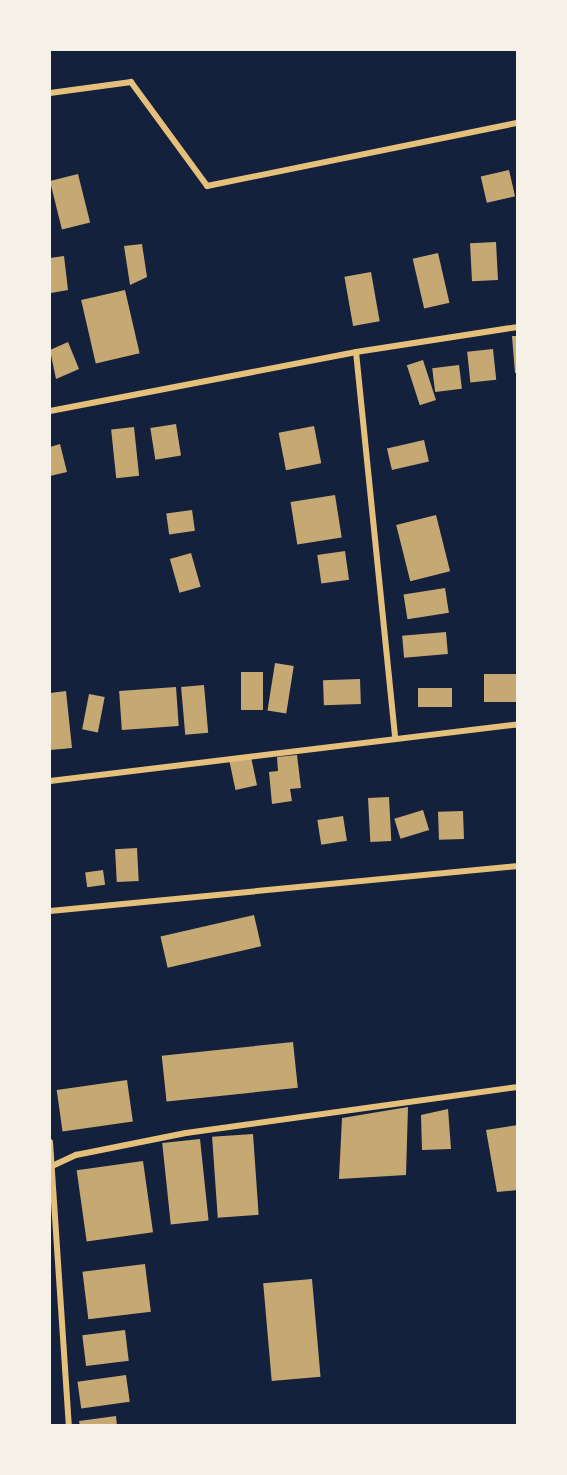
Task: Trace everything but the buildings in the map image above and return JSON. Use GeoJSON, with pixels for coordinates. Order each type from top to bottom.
{"type":"FeatureCollection","features":[{"type":"Feature","properties":{"kind":"street"},"geometry":{"type":"LineString","coordinates":[[50,93],[131,82],[207,186],[518,123]]}},
{"type":"Feature","properties":{"kind":"street"},"geometry":{"type":"LineString","coordinates":[[50,411],[356,352],[518,327]]}},
{"type":"Feature","properties":{"kind":"street"},"geometry":{"type":"LineString","coordinates":[[356,352],[395,736]]}},
{"type":"Feature","properties":{"kind":"street"},"geometry":{"type":"LineString","coordinates":[[50,781],[395,736],[518,724]]}},
{"type":"Feature","properties":{"kind":"street"},"geometry":{"type":"LineString","coordinates":[[50,911],[518,866]]}},
{"type":"Feature","properties":{"kind":"street"},"geometry":{"type":"LineString","coordinates":[[52,1166],[76,1155],[186,1133],[518,1087]]}},
{"type":"Feature","properties":{"kind":"street"},"geometry":{"type":"LineString","coordinates":[[50,1142],[69,1425]]}}]}
